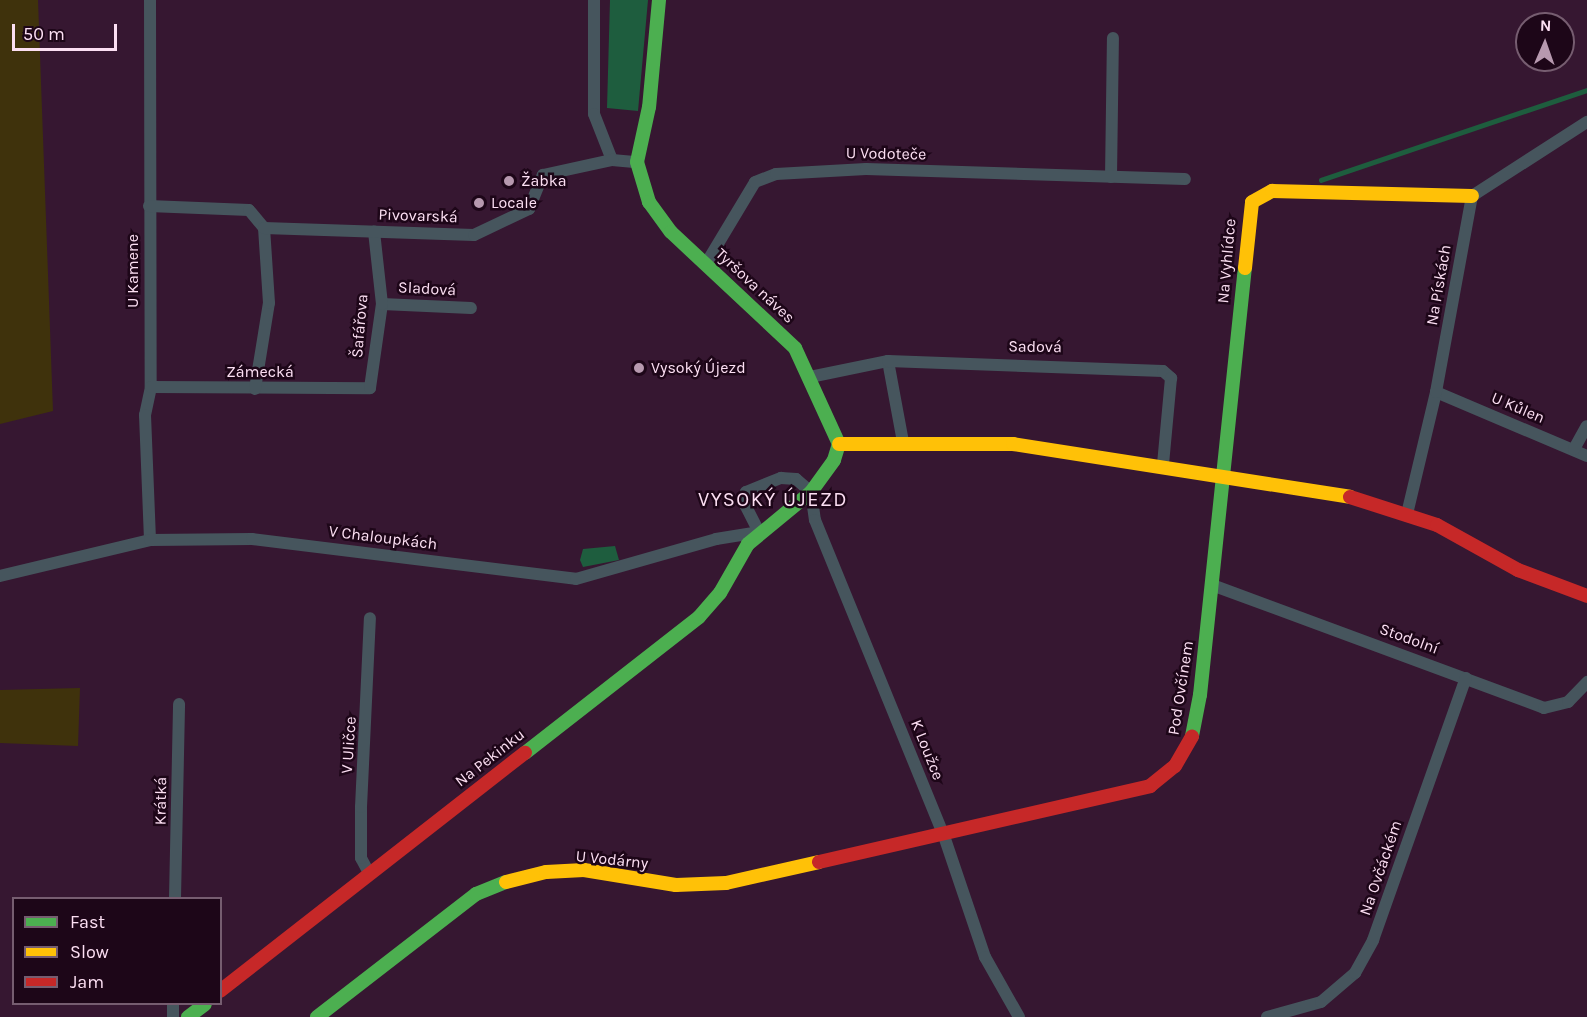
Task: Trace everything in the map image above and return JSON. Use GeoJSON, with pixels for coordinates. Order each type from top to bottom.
{"type":"FeatureCollection","features":[{"type":"Feature","properties":{"kind":"street","name":"U Kamene"},"geometry":{"type":"LineString","coordinates":[[150,0],[151,387],[145,415],[150,540]]}},
{"type":"Feature","properties":{"kind":"street"},"geometry":{"type":"LineString","coordinates":[[594,0],[594,114],[612,160],[637,162]]}},
{"type":"Feature","properties":{"kind":"street","name":"Tyršova náves"},"geometry":{"type":"LineString","coordinates":[[659,0],[650,106],[637,162],[649,202],[658,218],[784,334],[810,377],[839,444]]}},
{"type":"Feature","properties":{"kind":"street"},"geometry":{"type":"LineString","coordinates":[[1111,177],[1113,38]]}},
{"type":"Feature","properties":{"kind":"street"},"geometry":{"type":"LineString","coordinates":[[1472,196],[1587,122]]}},
{"type":"Feature","properties":{"kind":"street","name":"Pivovarská"},"geometry":{"type":"LineString","coordinates":[[264,228],[474,235],[529,209],[543,175],[612,160]]}},
{"type":"Feature","properties":{"kind":"street","name":"U Vodoteče"},"geometry":{"type":"LineString","coordinates":[[707,262],[755,182],[776,174],[856,169],[1185,179]]}},
{"type":"Feature","properties":{"kind":"street","name":"Na Vyhlídce"},"geometry":{"type":"LineString","coordinates":[[1223,475],[1248,211],[1256,197],[1272,191],[1472,196]]}},
{"type":"Feature","properties":{"kind":"street","name":"Na Pískách"},"geometry":{"type":"LineString","coordinates":[[1407,514],[1436,392],[1472,196]]}},
{"type":"Feature","properties":{"kind":"street"},"geometry":{"type":"LineString","coordinates":[[149,206],[249,210],[264,228],[268,310],[255,389]]}},
{"type":"Feature","properties":{"kind":"street","name":"Šafářova"},"geometry":{"type":"LineString","coordinates":[[370,388],[382,304],[374,231]]}},
{"type":"Feature","properties":{"kind":"street","name":"Sladová"},"geometry":{"type":"LineString","coordinates":[[382,304],[471,308]]}},
{"type":"Feature","properties":{"kind":"street"},"geometry":{"type":"LineString","coordinates":[[888,361],[903,442]]}},
{"type":"Feature","properties":{"kind":"street","name":"Sadová"},"geometry":{"type":"LineString","coordinates":[[810,377],[888,361],[1163,371],[1171,378],[1163,465]]}},
{"type":"Feature","properties":{"kind":"street","name":"Zámecká"},"geometry":{"type":"LineString","coordinates":[[151,387],[370,388]]}},
{"type":"Feature","properties":{"kind":"street","name":"U Kůlen"},"geometry":{"type":"LineString","coordinates":[[1436,392],[1587,456]]}},
{"type":"Feature","properties":{"kind":"street"},"geometry":{"type":"LineString","coordinates":[[1574,449],[1587,426]]}},
{"type":"Feature","properties":{"kind":"street"},"geometry":{"type":"LineString","coordinates":[[839,444],[903,442],[1013,444],[1163,465],[1339,494],[1437,525],[1518,570],[1587,596]]}},
{"type":"Feature","properties":{"kind":"street","name":"Na Pekinku"},"geometry":{"type":"LineString","coordinates":[[222,989],[699,617],[720,593],[759,532],[811,492],[834,460],[839,444]]}},
{"type":"Feature","properties":{"kind":"street","name":"Pod Ovčínem"},"geometry":{"type":"LineString","coordinates":[[944,836],[1150,786],[1174,766],[1190,744],[1200,695],[1223,475]]}},
{"type":"Feature","properties":{"kind":"street"},"geometry":{"type":"LineString","coordinates":[[759,532],[745,505],[746,492],[781,478],[796,478],[811,492]]}},
{"type":"Feature","properties":{"kind":"street","name":"K Loužce"},"geometry":{"type":"LineString","coordinates":[[811,492],[815,520],[944,836],[985,957],[1019,1017]]}},
{"type":"Feature","properties":{"kind":"street","name":"V Chaloupkách"},"geometry":{"type":"LineString","coordinates":[[0,576],[150,540],[252,539],[576,579],[716,539],[759,532]]}},
{"type":"Feature","properties":{"kind":"street","name":"Stodolní"},"geometry":{"type":"LineString","coordinates":[[1212,585],[1544,708],[1568,702],[1587,682]]}},
{"type":"Feature","properties":{"kind":"street","name":"V Uličce"},"geometry":{"type":"LineString","coordinates":[[369,873],[361,858],[361,807],[370,618]]}},
{"type":"Feature","properties":{"kind":"street","name":"Na Ovčáckém"},"geometry":{"type":"LineString","coordinates":[[1268,1017],[1321,1002],[1355,973],[1373,940],[1466,678]]}},
{"type":"Feature","properties":{"kind":"street","name":"Krátká"},"geometry":{"type":"LineString","coordinates":[[175,897],[179,704]]}},
{"type":"Feature","properties":{"kind":"street","name":"U Vodárny"},"geometry":{"type":"LineString","coordinates":[[328,1014],[476,894],[506,882],[546,872],[584,870],[676,885],[726,884],[944,836]]}},
{"type":"Feature","properties":{"kind":"street"},"geometry":{"type":"LineString","coordinates":[[188,1017],[204,1005]]}},
{"type":"Feature","properties":{"kind":"shaded area"},"geometry":{"type":"Polygon","coordinates":[[[0,0],[38,0],[53,411],[0,424],[0,0]]]}},
{"type":"Feature","properties":{"kind":"shaded area"},"geometry":{"type":"Polygon","coordinates":[[[610,0],[648,0],[638,111],[607,108],[610,0]]]}},
{"type":"Feature","properties":{"kind":"shaded area"},"geometry":{"type":"Polygon","coordinates":[[[615,546],[619,560],[583,567],[580,560],[583,549],[615,546]]]}},
{"type":"Feature","properties":{"kind":"shaded area"},"geometry":{"type":"Polygon","coordinates":[[[80,688],[78,746],[0,743],[0,690],[80,688]]]}},
{"type":"Feature","properties":{"kind":"waterway"},"geometry":{"type":"LineString","coordinates":[[1321,180],[1587,90]]}},
{"type":"Feature","properties":{"kind":"traffic: fast"},"geometry":{"type":"LineString","coordinates":[[659,0],[649,107],[637,162],[649,202],[671,232],[795,348],[839,444]]}},
{"type":"Feature","properties":{"kind":"traffic: fast"},"geometry":{"type":"LineString","coordinates":[[1192,736],[1200,695],[1245,268]]}},
{"type":"Feature","properties":{"kind":"traffic: fast"},"geometry":{"type":"LineString","coordinates":[[525,753],[699,617],[720,593],[748,544],[811,492],[834,460],[839,444]]}},
{"type":"Feature","properties":{"kind":"traffic: fast"},"geometry":{"type":"LineString","coordinates":[[317,1017],[476,894],[506,882]]}},
{"type":"Feature","properties":{"kind":"traffic: fast"},"geometry":{"type":"LineString","coordinates":[[188,1017],[204,1005]]}},
{"type":"Feature","properties":{"kind":"traffic: slow"},"geometry":{"type":"LineString","coordinates":[[1245,268],[1252,202],[1272,191],[1472,196]]}},
{"type":"Feature","properties":{"kind":"traffic: slow"},"geometry":{"type":"LineString","coordinates":[[839,444],[1013,444],[1350,497]]}},
{"type":"Feature","properties":{"kind":"traffic: slow"},"geometry":{"type":"LineString","coordinates":[[506,882],[546,872],[584,870],[676,885],[726,883],[819,862]]}},
{"type":"Feature","properties":{"kind":"traffic: jam"},"geometry":{"type":"LineString","coordinates":[[1350,497],[1437,525],[1518,570],[1587,596]]}},
{"type":"Feature","properties":{"kind":"traffic: jam"},"geometry":{"type":"LineString","coordinates":[[819,862],[1150,786],[1175,766],[1192,736]]}},
{"type":"Feature","properties":{"kind":"traffic: jam"},"geometry":{"type":"LineString","coordinates":[[222,989],[525,753]]}},
{"type":"Feature","properties":{"kind":"place","name":"Žabka"},"geometry":{"type":"Point","coordinates":[509,181]}},
{"type":"Feature","properties":{"kind":"place","name":"Locale"},"geometry":{"type":"Point","coordinates":[479,203]}},
{"type":"Feature","properties":{"kind":"place","name":"Vysoký Újezd"},"geometry":{"type":"Point","coordinates":[639,368]}},
{"type":"Feature","properties":{"kind":"district","name":"VYSOKÝ ÚJEZD"},"geometry":{"type":"Point","coordinates":[773,499]}}]}
